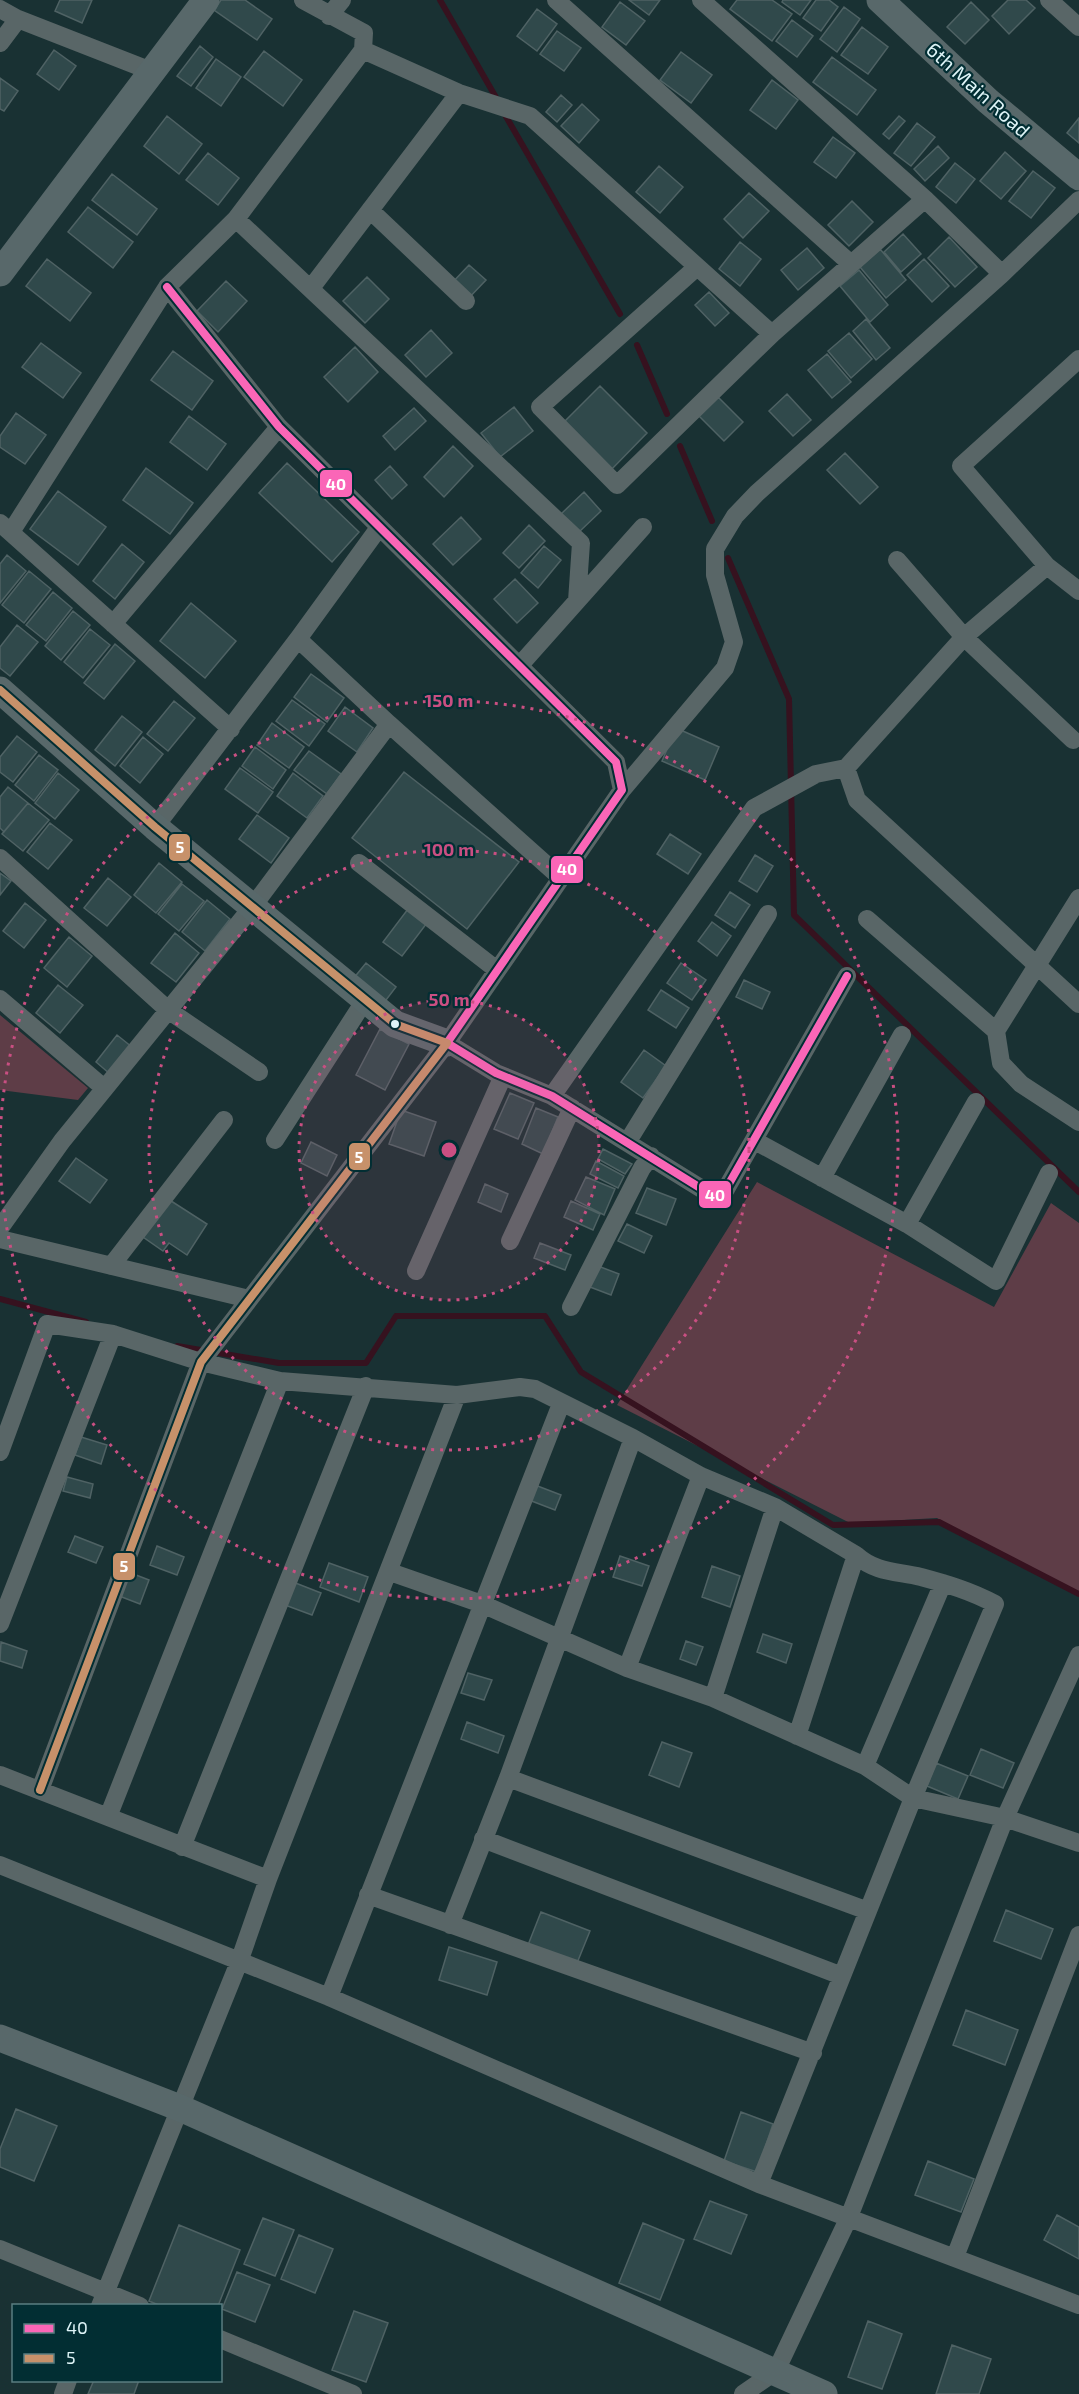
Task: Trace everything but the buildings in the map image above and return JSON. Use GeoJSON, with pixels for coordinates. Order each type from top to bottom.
{"type":"FeatureCollection","features":[{"type":"Feature","properties":{"kind":"street"},"geometry":{"type":"LineString","coordinates":[[0,273],[206,0]]}},
{"type":"Feature","properties":{"kind":"street"},"geometry":{"type":"LineString","coordinates":[[231,729],[5,528],[167,287],[236,219],[363,50],[364,33],[303,0]]}},
{"type":"Feature","properties":{"kind":"street"},"geometry":{"type":"LineString","coordinates":[[329,16],[342,0]]}},
{"type":"Feature","properties":{"kind":"street"},"geometry":{"type":"LineString","coordinates":[[556,0],[850,263]]}},
{"type":"Feature","properties":{"kind":"street"},"geometry":{"type":"LineString","coordinates":[[701,0],[925,200],[1002,274]]}},
{"type":"Feature","properties":{"kind":"street","name":"6th Main Road"},"geometry":{"type":"LineString","coordinates":[[880,0],[988,101],[1079,177]]}},
{"type":"Feature","properties":{"kind":"street"},"geometry":{"type":"LineString","coordinates":[[1048,0],[1079,27]]}},
{"type":"Feature","properties":{"kind":"street"},"geometry":{"type":"LineString","coordinates":[[0,9],[18,19],[151,70]]}},
{"type":"Feature","properties":{"kind":"street"},"geometry":{"type":"LineString","coordinates":[[0,43],[18,19]]}},
{"type":"Feature","properties":{"kind":"street"},"geometry":{"type":"LineString","coordinates":[[363,50],[459,93],[530,116],[772,334]]}},
{"type":"Feature","properties":{"kind":"street"},"geometry":{"type":"LineString","coordinates":[[311,288],[459,93]]}},
{"type":"Feature","properties":{"kind":"street"},"geometry":{"type":"LineString","coordinates":[[697,267],[540,407],[617,485],[772,334],[850,263],[925,200]]}},
{"type":"Feature","properties":{"kind":"street"},"geometry":{"type":"LineString","coordinates":[[40,1790],[202,1361],[447,1043],[622,790],[725,668],[734,642],[715,575],[716,549],[735,516],[757,493],[1002,274],[1079,200]]}},
{"type":"Feature","properties":{"kind":"street"},"geometry":{"type":"LineString","coordinates":[[370,210],[466,301]]}},
{"type":"Feature","properties":{"kind":"street"},"geometry":{"type":"LineString","coordinates":[[236,219],[581,543],[578,601]]}},
{"type":"Feature","properties":{"kind":"street"},"geometry":{"type":"LineString","coordinates":[[167,287],[279,427],[378,529],[520,665],[616,762],[622,790]]}},
{"type":"Feature","properties":{"kind":"street"},"geometry":{"type":"LineString","coordinates":[[1078,362],[961,466],[1047,566],[1079,591]]}},
{"type":"Feature","properties":{"kind":"street"},"geometry":{"type":"LineString","coordinates":[[113,624],[279,427]]}},
{"type":"Feature","properties":{"kind":"street"},"geometry":{"type":"LineString","coordinates":[[520,665],[643,527]]}},
{"type":"Feature","properties":{"kind":"street"},"geometry":{"type":"LineString","coordinates":[[155,827],[231,729],[378,529]]}},
{"type":"Feature","properties":{"kind":"street"},"geometry":{"type":"LineString","coordinates":[[897,560],[964,637],[1073,740]]}},
{"type":"Feature","properties":{"kind":"street"},"geometry":{"type":"LineString","coordinates":[[552,1096],[754,808],[779,792],[800,784],[816,774],[846,768],[964,637],[1047,566]]}},
{"type":"Feature","properties":{"kind":"street"},"geometry":{"type":"LineString","coordinates":[[298,639],[560,877]]}},
{"type":"Feature","properties":{"kind":"street"},"geometry":{"type":"LineString","coordinates":[[0,690],[155,827],[395,1024],[447,1043],[503,1076],[552,1096],[628,1141],[710,1194],[722,1196],[847,976]]}},
{"type":"Feature","properties":{"kind":"street"},"geometry":{"type":"LineString","coordinates":[[0,1228],[104,1088],[253,906],[389,724]]}},
{"type":"Feature","properties":{"kind":"street"},"geometry":{"type":"LineString","coordinates":[[846,768],[857,800],[1079,1004]]}},
{"type":"Feature","properties":{"kind":"street"},"geometry":{"type":"LineString","coordinates":[[0,858],[168,1010],[259,1072]]}},
{"type":"Feature","properties":{"kind":"street"},"geometry":{"type":"LineString","coordinates":[[359,863],[497,970]]}},
{"type":"Feature","properties":{"kind":"street"},"geometry":{"type":"LineString","coordinates":[[1079,898],[996,1031],[1001,1063],[1021,1084],[1079,1122]]}},
{"type":"Feature","properties":{"kind":"street"},"geometry":{"type":"LineString","coordinates":[[628,1141],[768,914]]}},
{"type":"Feature","properties":{"kind":"street"},"geometry":{"type":"LineString","coordinates":[[867,919],[996,1031]]}},
{"type":"Feature","properties":{"kind":"street"},"geometry":{"type":"LineString","coordinates":[[0,999],[104,1088]]}},
{"type":"Feature","properties":{"kind":"street"},"geometry":{"type":"LineString","coordinates":[[275,1140],[365,1000]]}},
{"type":"Feature","properties":{"kind":"street"},"geometry":{"type":"LineString","coordinates":[[822,1178],[902,1035]]}},
{"type":"Feature","properties":{"kind":"street"},"geometry":{"type":"LineString","coordinates":[[416,1271],[503,1076]]}},
{"type":"Feature","properties":{"kind":"street"},"geometry":{"type":"LineString","coordinates":[[907,1224],[975,1102]]}},
{"type":"Feature","properties":{"kind":"street"},"geometry":{"type":"LineString","coordinates":[[510,1241],[572,1108]]}},
{"type":"Feature","properties":{"kind":"street"},"geometry":{"type":"LineString","coordinates":[[111,1266],[224,1120]]}},
{"type":"Feature","properties":{"kind":"street"},"geometry":{"type":"LineString","coordinates":[[754,1141],[907,1224],[996,1281],[1049,1173]]}},
{"type":"Feature","properties":{"kind":"street"},"geometry":{"type":"LineString","coordinates":[[571,1307],[642,1168],[651,1156]]}},
{"type":"Feature","properties":{"kind":"street"},"geometry":{"type":"LineString","coordinates":[[0,1239],[111,1266],[246,1303]]}},
{"type":"Feature","properties":{"kind":"street"},"geometry":{"type":"LineString","coordinates":[[0,1452],[47,1324],[112,1334],[280,1381],[457,1395],[520,1387],[542,1392],[561,1404],[633,1438],[701,1476],[775,1507],[856,1555],[868,1566],[885,1572],[943,1582],[968,1590],[995,1604],[868,1911],[759,2184]]}},
{"type":"Feature","properties":{"kind":"street"},"geometry":{"type":"LineString","coordinates":[[0,1624],[112,1334]]}},
{"type":"Feature","properties":{"kind":"street"},"geometry":{"type":"LineString","coordinates":[[108,1817],[280,1381]]}},
{"type":"Feature","properties":{"kind":"street"},"geometry":{"type":"LineString","coordinates":[[182,1846],[366,1386]]}},
{"type":"Feature","properties":{"kind":"street"},"geometry":{"type":"LineString","coordinates":[[103,2298],[239,1962],[268,1879],[390,1572],[457,1395]]}},
{"type":"Feature","properties":{"kind":"street"},"geometry":{"type":"LineString","coordinates":[[329,1997],[561,1404]]}},
{"type":"Feature","properties":{"kind":"street"},"geometry":{"type":"LineString","coordinates":[[450,1925],[508,1778],[633,1438]]}},
{"type":"Feature","properties":{"kind":"street"},"geometry":{"type":"LineString","coordinates":[[627,1668],[701,1476]]}},
{"type":"Feature","properties":{"kind":"street"},"geometry":{"type":"LineString","coordinates":[[713,1698],[775,1507]]}},
{"type":"Feature","properties":{"kind":"street"},"geometry":{"type":"LineString","coordinates":[[797,1736],[856,1555]]}},
{"type":"Feature","properties":{"kind":"street"},"geometry":{"type":"LineString","coordinates":[[390,1572],[482,1604],[627,1668],[713,1698],[865,1766],[914,1798],[1005,1818],[1079,1843]]}},
{"type":"Feature","properties":{"kind":"street"},"geometry":{"type":"LineString","coordinates":[[865,1766],[943,1582]]}},
{"type":"Feature","properties":{"kind":"street"},"geometry":{"type":"LineString","coordinates":[[743,2394],[776,2371],[849,2217],[1005,1818],[1079,1655]]}},
{"type":"Feature","properties":{"kind":"street"},"geometry":{"type":"LineString","coordinates":[[0,1775],[268,1879]]}},
{"type":"Feature","properties":{"kind":"street"},"geometry":{"type":"LineString","coordinates":[[508,1778],[868,1911]]}},
{"type":"Feature","properties":{"kind":"street"},"geometry":{"type":"LineString","coordinates":[[483,1839],[842,1976]]}},
{"type":"Feature","properties":{"kind":"street"},"geometry":{"type":"LineString","coordinates":[[0,1865],[329,1997],[759,2184],[1079,2305]]}},
{"type":"Feature","properties":{"kind":"street"},"geometry":{"type":"LineString","coordinates":[[368,1895],[813,2053]]}},
{"type":"Feature","properties":{"kind":"street"},"geometry":{"type":"LineString","coordinates":[[955,2258],[1079,1935]]}},
{"type":"Feature","properties":{"kind":"street"},"geometry":{"type":"LineString","coordinates":[[0,2038],[180,2108],[824,2394]]}},
{"type":"Feature","properties":{"kind":"street"},"geometry":{"type":"LineString","coordinates":[[0,2249],[103,2298],[131,2304]]}},
{"type":"Feature","properties":{"kind":"street"},"geometry":{"type":"LineString","coordinates":[[222,2340],[353,2394]]}},
{"type":"Feature","properties":{"kind":"shaded area"},"geometry":{"type":"Polygon","coordinates":[[[0,1015],[88,1088],[78,1100],[0,1090],[0,1015]]]}},
{"type":"Feature","properties":{"kind":"shaded area"},"geometry":{"type":"Polygon","coordinates":[[[757,1182],[994,1307],[1051,1203],[1079,1223],[1079,1597],[937,1518],[850,1523],[617,1405],[757,1182]]]}},
{"type":"Feature","properties":{"kind":"waterway"},"geometry":{"type":"LineString","coordinates":[[440,0],[498,101]]}},
{"type":"Feature","properties":{"kind":"waterway"},"geometry":{"type":"LineString","coordinates":[[504,113],[620,314]]}},
{"type":"Feature","properties":{"kind":"waterway"},"geometry":{"type":"LineString","coordinates":[[637,345],[667,414]]}},
{"type":"Feature","properties":{"kind":"waterway"},"geometry":{"type":"LineString","coordinates":[[680,446],[712,521]]}},
{"type":"Feature","properties":{"kind":"waterway"},"geometry":{"type":"LineString","coordinates":[[728,558],[789,699],[794,915],[1079,1192]]}},
{"type":"Feature","properties":{"kind":"waterway"},"geometry":{"type":"LineString","coordinates":[[0,1299],[86,1322]]}},
{"type":"Feature","properties":{"kind":"waterway"},"geometry":{"type":"LineString","coordinates":[[177,1346],[279,1363],[366,1363],[396,1316],[545,1316],[581,1372],[833,1525],[939,1522],[1079,1594]]}},
{"type":"Feature","properties":{"kind":"transit line","name":"40"},"geometry":{"type":"LineString","coordinates":[[167,287],[279,427],[616,762],[622,790],[447,1043],[496,1073],[552,1096],[710,1194],[722,1196],[847,976]]}},
{"type":"Feature","properties":{"kind":"transit line","name":"5"},"geometry":{"type":"LineString","coordinates":[[0,690],[155,827],[395,1024],[447,1043],[201,1362],[40,1790]]}}]}
